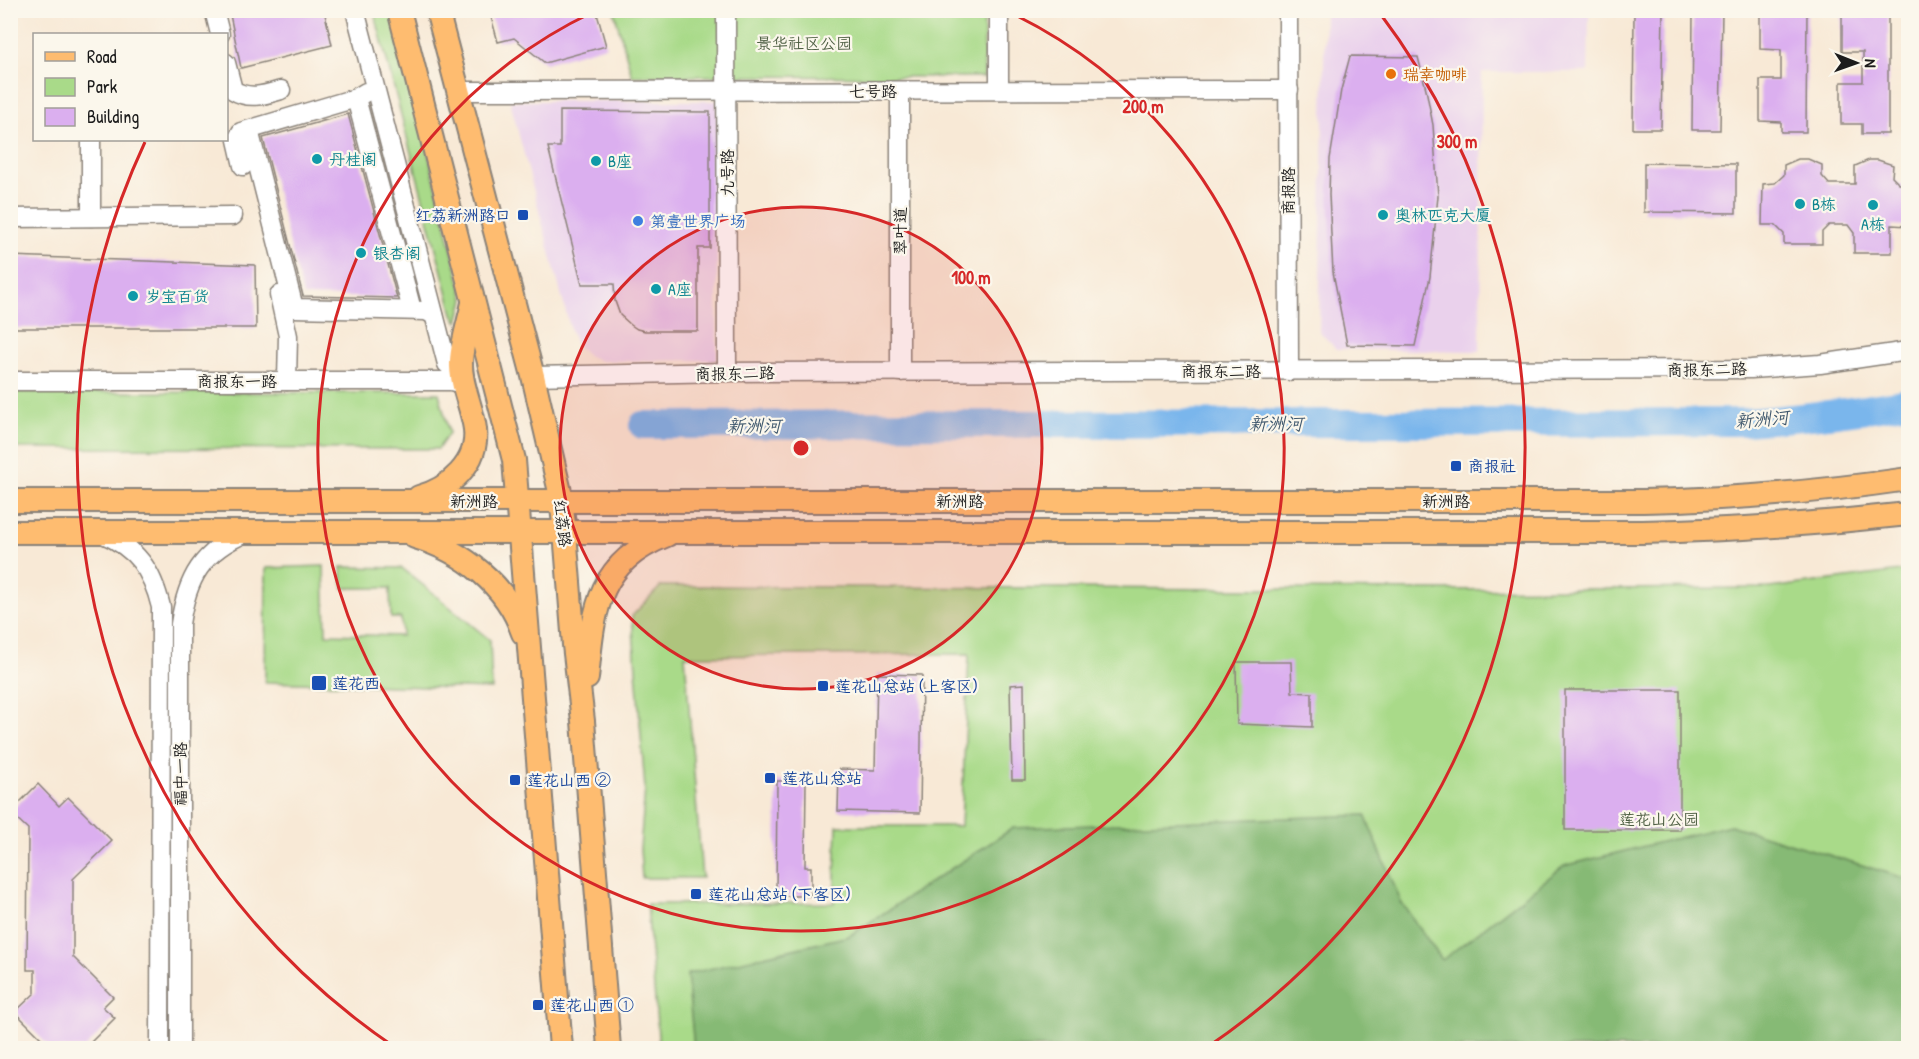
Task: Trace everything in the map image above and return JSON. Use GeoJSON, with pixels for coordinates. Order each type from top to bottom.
{"type":"FeatureCollection","features":[{"type":"Feature","properties":{"kind":"main road"},"geometry":{"type":"LineString","coordinates":[[399,10],[509,435],[519,501],[561,1048]]}},
{"type":"Feature","properties":{"kind":"main road","name":"红荔路"},"geometry":{"type":"LineString","coordinates":[[437,10],[533,376],[561,502],[583,721],[609,1048]]}},
{"type":"Feature","properties":{"kind":"main road"},"geometry":{"type":"LineString","coordinates":[[401,501],[422,497],[439,490],[454,479],[466,465],[474,447],[475,430],[457,370],[474,299]]}},
{"type":"Feature","properties":{"kind":"main road","name":"新洲路"},"geometry":{"type":"LineString","coordinates":[[10,501],[1655,500],[1725,499],[1800,493],[1908,479]]}},
{"type":"Feature","properties":{"kind":"main road","name":"新洲路"},"geometry":{"type":"LineString","coordinates":[[10,532],[1642,532],[1823,524],[1908,513]]}},
{"type":"Feature","properties":{"kind":"main road"},"geometry":{"type":"LineString","coordinates":[[390,532],[440,546],[462,557],[482,573],[509,604],[530,652]]}},
{"type":"Feature","properties":{"kind":"main road"},"geometry":{"type":"LineString","coordinates":[[583,721],[593,621],[599,597],[609,579],[626,559],[647,543],[676,532]]}},
{"type":"Feature","properties":{"kind":"street"},"geometry":{"type":"LineString","coordinates":[[214,10],[220,33]]}},
{"type":"Feature","properties":{"kind":"street"},"geometry":{"type":"LineString","coordinates":[[355,10],[434,315],[457,370]]}},
{"type":"Feature","properties":{"kind":"street","name":"九号路"},"geometry":{"type":"LineString","coordinates":[[726,10],[727,372]]}},
{"type":"Feature","properties":{"kind":"street"},"geometry":{"type":"LineString","coordinates":[[999,10],[999,90]]}},
{"type":"Feature","properties":{"kind":"street","name":"商报路"},"geometry":{"type":"LineString","coordinates":[[1288,10],[1289,371]]}},
{"type":"Feature","properties":{"kind":"street"},"geometry":{"type":"LineString","coordinates":[[228,71],[233,90],[243,96],[257,96],[281,90]]}},
{"type":"Feature","properties":{"kind":"street"},"geometry":{"type":"LineString","coordinates":[[243,166],[237,140],[240,132],[301,119],[356,98],[367,91],[373,81]]}},
{"type":"Feature","properties":{"kind":"street","name":"七号路"},"geometry":{"type":"LineString","coordinates":[[458,92],[1288,90]]}},
{"type":"Feature","properties":{"kind":"street","name":"翠叶道"},"geometry":{"type":"LineString","coordinates":[[900,91],[900,372]]}},
{"type":"Feature","properties":{"kind":"street"},"geometry":{"type":"LineString","coordinates":[[356,98],[412,310]]}},
{"type":"Feature","properties":{"kind":"street"},"geometry":{"type":"LineString","coordinates":[[249,130],[294,308],[290,381]]}},
{"type":"Feature","properties":{"kind":"street"},"geometry":{"type":"LineString","coordinates":[[91,141],[91,217]]}},
{"type":"Feature","properties":{"kind":"street"},"geometry":{"type":"LineString","coordinates":[[10,218],[233,216]]}},
{"type":"Feature","properties":{"kind":"street"},"geometry":{"type":"LineString","coordinates":[[275,281],[288,336],[290,381]]}},
{"type":"Feature","properties":{"kind":"street"},"geometry":{"type":"LineString","coordinates":[[294,308],[412,310],[426,311],[434,315]]}},
{"type":"Feature","properties":{"kind":"street","name":"商报东二路"},"geometry":{"type":"LineString","coordinates":[[533,376],[727,372],[1751,369],[1820,364],[1908,351]]}},
{"type":"Feature","properties":{"kind":"street","name":"商报东一路"},"geometry":{"type":"LineString","coordinates":[[10,381],[451,381],[457,370]]}},
{"type":"Feature","properties":{"kind":"street","name":"福中一路"},"geometry":{"type":"LineString","coordinates":[[96,532],[129,548],[141,561],[151,577],[160,607],[160,1048]]}},
{"type":"Feature","properties":{"kind":"street","name":"福中一路"},"geometry":{"type":"LineString","coordinates":[[180,1048],[180,624],[188,586],[197,570],[210,554],[227,541],[250,532]]}},
{"type":"Feature","properties":{"kind":"shaded area"},"geometry":{"type":"Polygon","coordinates":[[[1325,11],[1589,11],[1588,72],[1482,72],[1480,351],[1336,349],[1319,331],[1325,11]]]}},
{"type":"Feature","properties":{"kind":"shaded area","name":"第壹世界广场"},"geometry":{"type":"Polygon","coordinates":[[[510,101],[717,101],[717,360],[601,361],[587,355],[576,345],[510,101]]]}},
{"type":"Feature","properties":{"kind":"green space"},"geometry":{"type":"Polygon","coordinates":[[[374,11],[393,11],[464,299],[458,322],[453,314],[374,11]]]}},
{"type":"Feature","properties":{"kind":"green space","name":"景华社区公园"},"geometry":{"type":"Polygon","coordinates":[[[614,11],[984,11],[984,77],[632,76],[614,11]]]}},
{"type":"Feature","properties":{"kind":"green space"},"geometry":{"type":"Polygon","coordinates":[[[11,392],[439,393],[449,433],[438,449],[11,448],[11,392]]]}},
{"type":"Feature","properties":{"kind":"green space"},"geometry":{"type":"Polygon","coordinates":[[[324,566],[326,634],[402,636],[401,618],[391,618],[390,588],[343,588],[341,567],[402,568],[490,640],[492,689],[265,682],[266,568],[324,566]]]}},
{"type":"Feature","properties":{"kind":"green space","name":"莲花山公园"},"geometry":{"type":"Polygon","coordinates":[[[1908,570],[1908,1048],[659,1048],[647,904],[834,903],[837,826],[961,826],[969,654],[685,656],[702,878],[642,878],[640,849],[645,789],[632,616],[661,586],[1435,590],[1770,588],[1908,570]]]}},
{"type":"Feature","properties":{"kind":"green space"},"geometry":{"type":"Polygon","coordinates":[[[1365,815],[1401,902],[1442,960],[1564,866],[1730,825],[1908,879],[1908,1048],[694,1048],[687,974],[849,936],[1013,828],[1365,815]]]}},
{"type":"Feature","properties":{"kind":"building"},"geometry":{"type":"Polygon","coordinates":[[[229,10],[324,10],[332,45],[241,68],[229,10]]]}},
{"type":"Feature","properties":{"kind":"building"},"geometry":{"type":"Polygon","coordinates":[[[489,10],[596,10],[606,46],[545,63],[514,38],[498,42],[489,10]]]}},
{"type":"Feature","properties":{"kind":"building"},"geometry":{"type":"Polygon","coordinates":[[[1634,10],[1663,10],[1661,129],[1633,129],[1634,10]]]}},
{"type":"Feature","properties":{"kind":"building"},"geometry":{"type":"Polygon","coordinates":[[[1693,10],[1722,10],[1720,130],[1692,130],[1693,10]]]}},
{"type":"Feature","properties":{"kind":"building"},"geometry":{"type":"Polygon","coordinates":[[[1760,10],[1807,10],[1806,132],[1781,132],[1781,122],[1760,121],[1760,80],[1781,80],[1781,50],[1760,49],[1760,10]]]}},
{"type":"Feature","properties":{"kind":"building"},"geometry":{"type":"Polygon","coordinates":[[[1842,10],[1888,10],[1888,134],[1862,134],[1862,124],[1841,124],[1841,82],[1863,82],[1863,52],[1842,52],[1842,10]]]}},
{"type":"Feature","properties":{"kind":"building","name":"奥林匹克大厦"},"geometry":{"type":"Polygon","coordinates":[[[1350,56],[1418,57],[1426,89],[1433,125],[1438,196],[1430,277],[1415,346],[1347,345],[1333,272],[1329,195],[1330,159],[1341,90],[1350,56]]]}},
{"type":"Feature","properties":{"kind":"building","name":"第壹世界广场"},"geometry":{"type":"Polygon","coordinates":[[[560,111],[710,112],[710,248],[698,248],[698,331],[637,329],[620,315],[615,301],[614,284],[582,284],[548,147],[560,147],[560,111]]]}},
{"type":"Feature","properties":{"kind":"building"},"geometry":{"type":"Polygon","coordinates":[[[348,114],[397,298],[303,296],[263,138],[348,114]]]}},
{"type":"Feature","properties":{"kind":"building"},"geometry":{"type":"Polygon","coordinates":[[[1798,159],[1808,159],[1822,165],[1822,176],[1829,184],[1855,184],[1855,166],[1869,160],[1878,160],[1893,165],[1892,177],[1899,184],[1908,184],[1908,226],[1892,225],[1892,253],[1854,253],[1854,233],[1848,225],[1829,225],[1822,232],[1822,244],[1784,244],[1784,234],[1775,225],[1762,225],[1763,184],[1775,183],[1784,175],[1784,165],[1798,159]]]}},
{"type":"Feature","properties":{"kind":"building"},"geometry":{"type":"Polygon","coordinates":[[[1644,163],[1736,164],[1736,213],[1644,212],[1644,163]]]}},
{"type":"Feature","properties":{"kind":"building","name":"岁宝百货"},"geometry":{"type":"Polygon","coordinates":[[[10,256],[255,265],[256,328],[10,328],[10,256]]]}},
{"type":"Feature","properties":{"kind":"building"},"geometry":{"type":"Polygon","coordinates":[[[1236,662],[1291,662],[1292,692],[1312,693],[1312,727],[1237,724],[1236,662]]]}},
{"type":"Feature","properties":{"kind":"building"},"geometry":{"type":"Polygon","coordinates":[[[877,674],[922,675],[920,813],[838,811],[839,769],[875,770],[877,674]]]}},
{"type":"Feature","properties":{"kind":"building"},"geometry":{"type":"Polygon","coordinates":[[[1024,684],[1025,780],[1012,780],[1010,685],[1024,684]]]}},
{"type":"Feature","properties":{"kind":"building"},"geometry":{"type":"Polygon","coordinates":[[[1565,690],[1680,690],[1680,830],[1565,830],[1565,690]]]}},
{"type":"Feature","properties":{"kind":"building"},"geometry":{"type":"Polygon","coordinates":[[[777,781],[806,781],[805,867],[811,867],[811,896],[776,896],[777,781]]]}},
{"type":"Feature","properties":{"kind":"building"},"geometry":{"type":"Polygon","coordinates":[[[38,784],[59,806],[68,797],[112,841],[73,879],[73,957],[113,997],[103,1007],[115,1018],[85,1048],[51,1048],[15,1012],[35,993],[35,970],[27,970],[28,829],[10,812],[38,784]]]}},
{"type":"Feature","properties":{"kind":"waterway","name":"新洲河"},"geometry":{"type":"LineString","coordinates":[[643,425],[1745,422],[1827,414],[1908,402]]}},
{"type":"Feature","properties":{"kind":"place","name":"瑞幸咖啡"},"geometry":{"type":"Point","coordinates":[1391,74]}},
{"type":"Feature","properties":{"kind":"place","name":"丹桂阁"},"geometry":{"type":"Point","coordinates":[317,159]}},
{"type":"Feature","properties":{"kind":"place","name":"B座"},"geometry":{"type":"Point","coordinates":[596,161]}},
{"type":"Feature","properties":{"kind":"place","name":"B栋"},"geometry":{"type":"Point","coordinates":[1800,204]}},
{"type":"Feature","properties":{"kind":"place","name":"A栋"},"geometry":{"type":"Point","coordinates":[1873,205]}},
{"type":"Feature","properties":{"kind":"place","name":"红荔新洲路口"},"geometry":{"type":"Point","coordinates":[523,215]}},
{"type":"Feature","properties":{"kind":"place","name":"奥林匹克大厦"},"geometry":{"type":"Point","coordinates":[1383,215]}},
{"type":"Feature","properties":{"kind":"place","name":"第壹世界广场"},"geometry":{"type":"Point","coordinates":[638,221]}},
{"type":"Feature","properties":{"kind":"place","name":"银杏阁"},"geometry":{"type":"Point","coordinates":[361,253]}},
{"type":"Feature","properties":{"kind":"place","name":"A座"},"geometry":{"type":"Point","coordinates":[656,289]}},
{"type":"Feature","properties":{"kind":"place","name":"岁宝百货"},"geometry":{"type":"Point","coordinates":[133,296]}},
{"type":"Feature","properties":{"kind":"place","name":"商报社"},"geometry":{"type":"Point","coordinates":[1456,466]}},
{"type":"Feature","properties":{"kind":"place","name":"莲花西"},"geometry":{"type":"Point","coordinates":[319,683]}},
{"type":"Feature","properties":{"kind":"place","name":"莲花山总站 (上客区)"},"geometry":{"type":"Point","coordinates":[823,686]}},
{"type":"Feature","properties":{"kind":"place","name":"莲花山总站"},"geometry":{"type":"Point","coordinates":[770,778]}},
{"type":"Feature","properties":{"kind":"place","name":"莲花山西 ②"},"geometry":{"type":"Point","coordinates":[515,780]}},
{"type":"Feature","properties":{"kind":"place","name":"莲花山总站 (下客区)"},"geometry":{"type":"Point","coordinates":[696,894]}},
{"type":"Feature","properties":{"kind":"place","name":"莲花山西 ①"},"geometry":{"type":"Point","coordinates":[538,1005]}}]}
